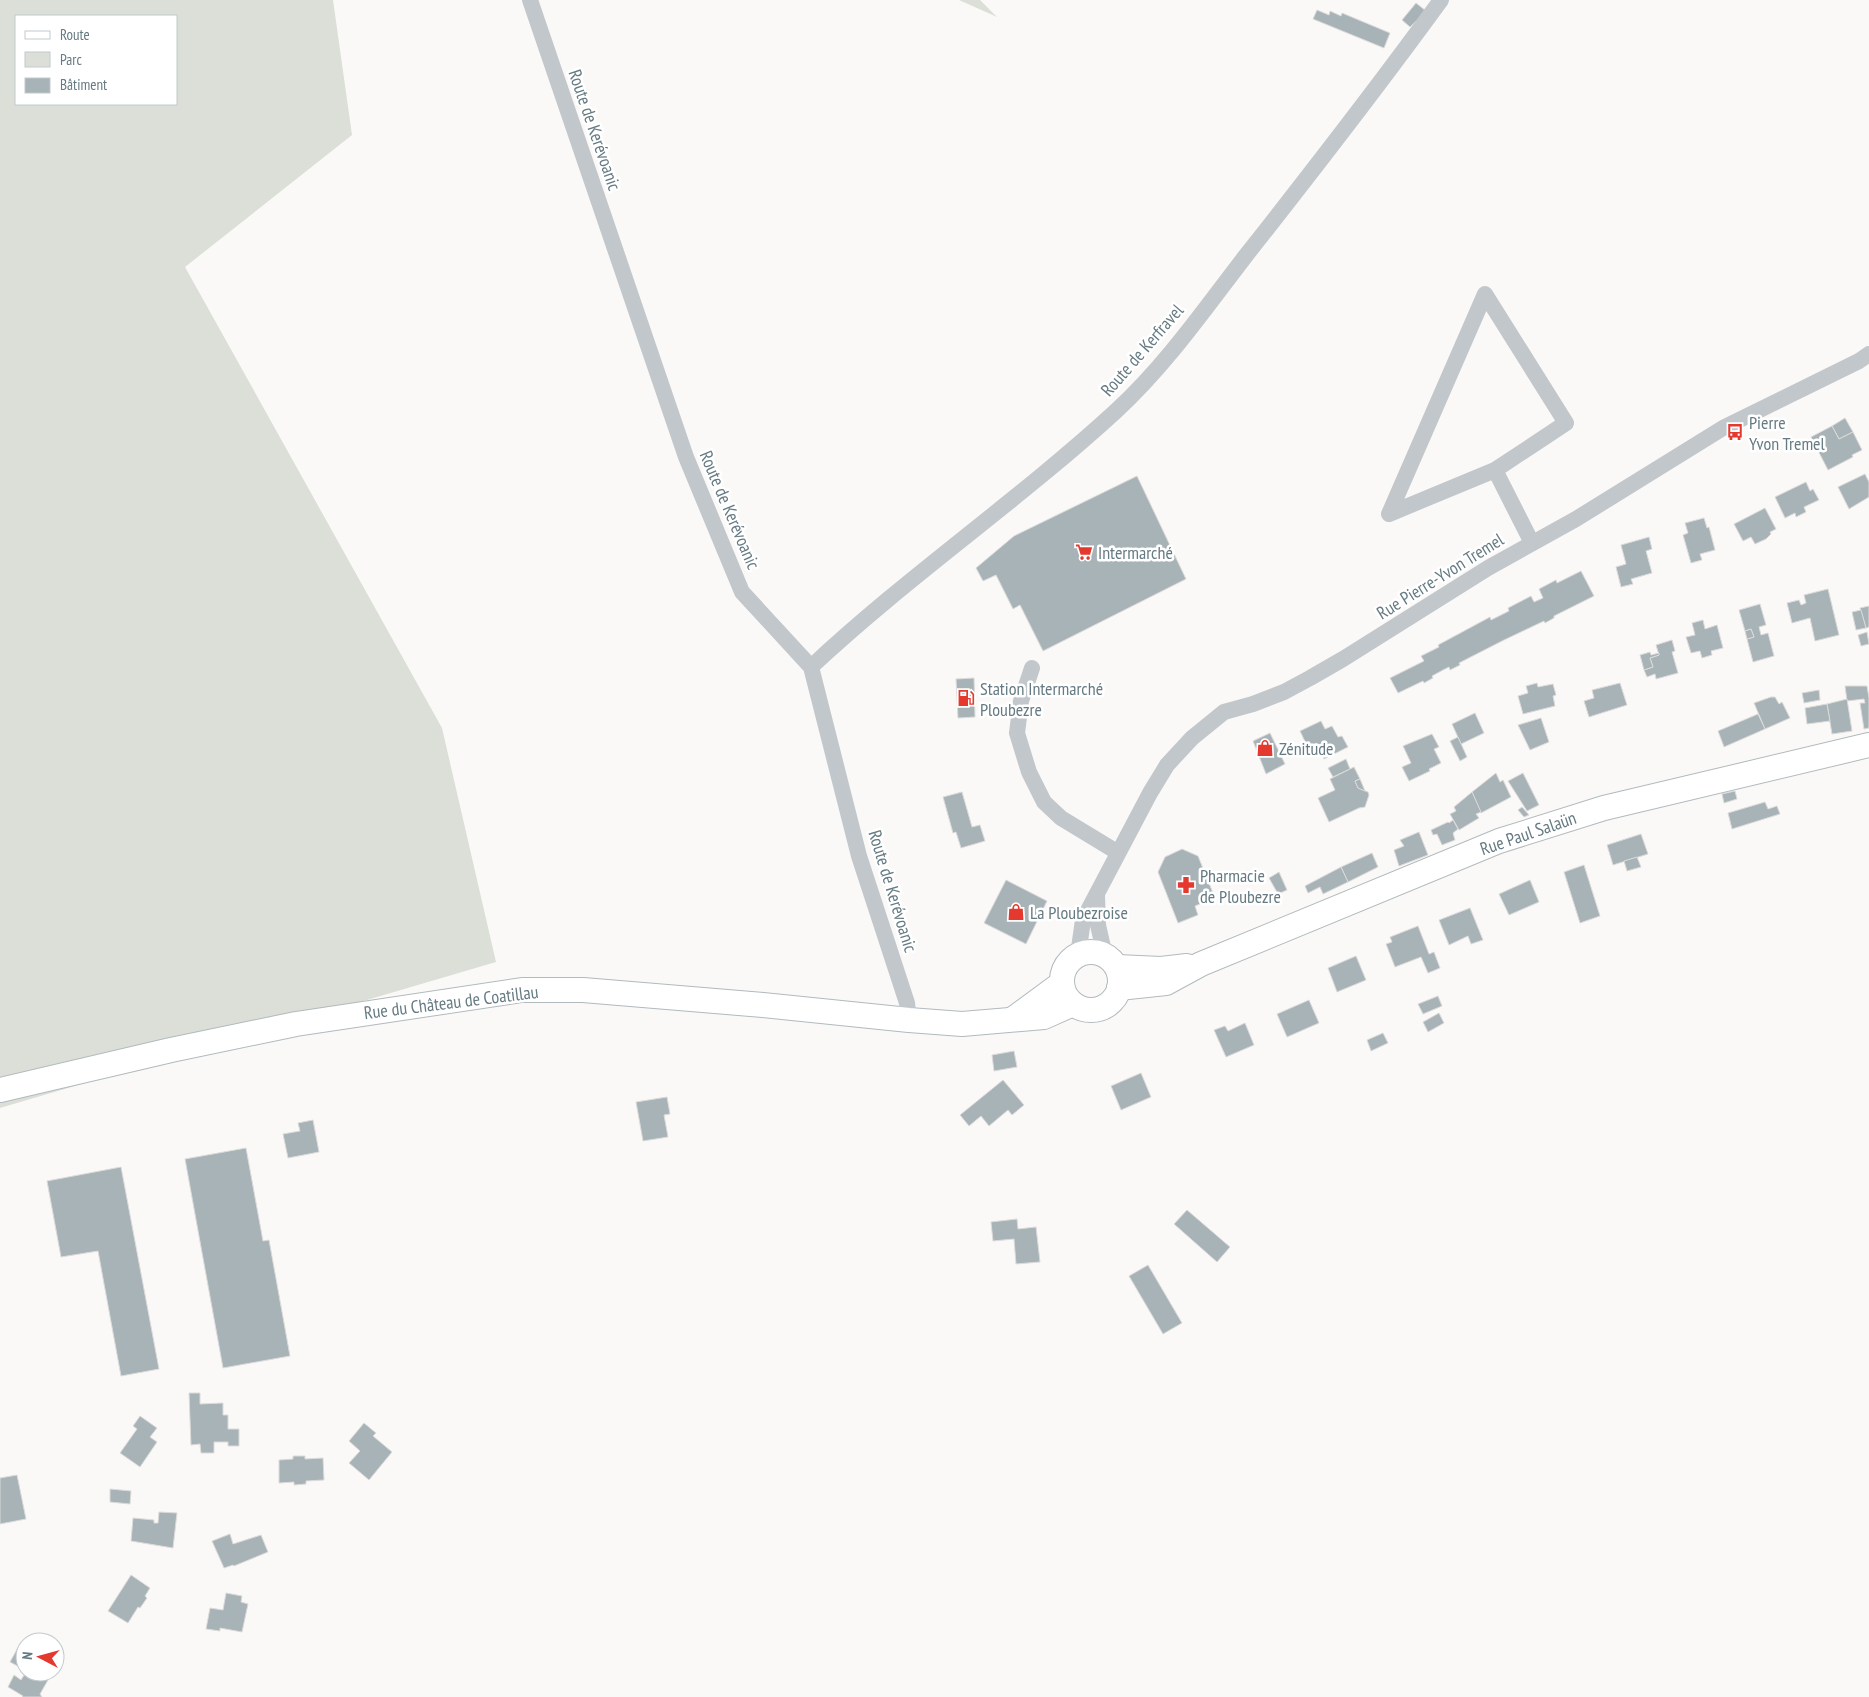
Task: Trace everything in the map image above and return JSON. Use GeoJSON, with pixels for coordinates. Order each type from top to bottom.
{"type":"FeatureCollection","features":[{"type":"Feature","properties":{"kind":"main road","name":"Rue Paul Salaün"},"geometry":{"type":"LineString","coordinates":[[1113,970],[1161,969],[1201,964],[1499,841],[1604,808],[1869,745]]}},
{"type":"Feature","properties":{"kind":"main road"},"geometry":{"type":"LineString","coordinates":[[1092,952],[1113,970],[1114,999],[1106,1006],[1095,1010],[1083,1009],[1073,1004],[1066,995],[1062,983],[1064,972],[1069,962],[1078,955],[1092,952]]}},
{"type":"Feature","properties":{"kind":"main road"},"geometry":{"type":"LineString","coordinates":[[1012,1020],[1062,983]]}},
{"type":"Feature","properties":{"kind":"main road","name":"Rue du Château de Coatillau"},"geometry":{"type":"LineString","coordinates":[[0,1090],[171,1050],[296,1024],[522,990],[583,990],[764,1005],[909,1020]]}},
{"type":"Feature","properties":{"kind":"main road"},"geometry":{"type":"LineString","coordinates":[[909,1020],[962,1024],[1044,1017],[1073,1004]]}},
{"type":"Feature","properties":{"kind":"street","name":"Route de Kerévoanic"},"geometry":{"type":"LineString","coordinates":[[530,0],[686,457],[742,592],[811,667],[859,856],[907,1003],[909,1020]]}},
{"type":"Feature","properties":{"kind":"street","name":"Route de Kerfravel"},"geometry":{"type":"LineString","coordinates":[[811,667],[853,628],[1034,480],[1116,410],[1158,369],[1349,125],[1441,0]]}},
{"type":"Feature","properties":{"kind":"street"},"geometry":{"type":"LineString","coordinates":[[1485,294],[1566,423],[1494,470],[1389,514],[1485,294]]}},
{"type":"Feature","properties":{"kind":"street","name":"Rue Pierre-Yvon Tremel"},"geometry":{"type":"LineString","coordinates":[[1078,955],[1083,920],[1117,852],[1167,765],[1192,738],[1224,712],[1253,704],[1284,692],[1310,678],[1488,568],[1576,519],[1723,428],[1859,361],[1869,354]]}},
{"type":"Feature","properties":{"kind":"street"},"geometry":{"type":"LineString","coordinates":[[1494,470],[1532,543]]}},
{"type":"Feature","properties":{"kind":"street"},"geometry":{"type":"LineString","coordinates":[[1032,668],[1021,701],[1017,733],[1029,772],[1044,802],[1060,818],[1117,852]]}},
{"type":"Feature","properties":{"kind":"street","name":"Rue Pierre-Yvon Tremel"},"geometry":{"type":"LineString","coordinates":[[1097,895],[1098,925],[1113,970]]}},
{"type":"Feature","properties":{"kind":"green space"},"geometry":{"type":"Polygon","coordinates":[[[0,0],[333,0],[352,135],[185,267],[442,728],[496,962],[0,1108],[0,0]]]}},
{"type":"Feature","properties":{"kind":"green space"},"geometry":{"type":"Polygon","coordinates":[[[959,0],[980,0],[997,17],[959,0]]]}},
{"type":"Feature","properties":{"kind":"building"},"geometry":{"type":"Polygon","coordinates":[[[1416,3],[1426,11],[1410,27],[1402,20],[1416,3]]]}},
{"type":"Feature","properties":{"kind":"building"},"geometry":{"type":"Polygon","coordinates":[[[1317,10],[1329,15],[1330,11],[1341,16],[1342,13],[1390,33],[1384,48],[1313,19],[1317,10]]]}},
{"type":"Feature","properties":{"kind":"building"},"geometry":{"type":"Polygon","coordinates":[[[1845,418],[1853,432],[1839,439],[1832,426],[1845,418]]]}},
{"type":"Feature","properties":{"kind":"building"},"geometry":{"type":"Polygon","coordinates":[[[1832,426],[1839,439],[1853,432],[1862,450],[1828,470],[1811,437],[1832,426]]]}},
{"type":"Feature","properties":{"kind":"building"},"geometry":{"type":"Polygon","coordinates":[[[1865,474],[1869,482],[1869,497],[1849,509],[1838,487],[1865,474]]]}},
{"type":"Feature","properties":{"kind":"building","name":"Intermarché"},"geometry":{"type":"Polygon","coordinates":[[[1137,476],[1186,579],[1043,651],[1020,605],[1013,609],[996,575],[983,581],[976,568],[1014,536],[1137,476]]]}},
{"type":"Feature","properties":{"kind":"building"},"geometry":{"type":"Polygon","coordinates":[[[1806,482],[1810,491],[1813,489],[1819,500],[1804,507],[1806,512],[1796,517],[1795,513],[1785,518],[1775,497],[1806,482]]]}},
{"type":"Feature","properties":{"kind":"building"},"geometry":{"type":"Polygon","coordinates":[[[1765,508],[1776,529],[1770,532],[1771,534],[1766,539],[1755,544],[1751,537],[1743,541],[1734,524],[1765,508]]]}},
{"type":"Feature","properties":{"kind":"building"},"geometry":{"type":"Polygon","coordinates":[[[1704,518],[1707,528],[1709,527],[1715,550],[1700,554],[1702,560],[1691,563],[1683,535],[1688,533],[1685,523],[1704,518]]]}},
{"type":"Feature","properties":{"kind":"building"},"geometry":{"type":"Polygon","coordinates":[[[1649,537],[1652,549],[1646,551],[1652,573],[1631,579],[1633,584],[1621,587],[1616,567],[1626,564],[1621,545],[1649,537]]]}},
{"type":"Feature","properties":{"kind":"building"},"geometry":{"type":"Polygon","coordinates":[[[1581,571],[1594,596],[1554,616],[1554,618],[1545,623],[1544,621],[1459,663],[1460,665],[1450,670],[1449,667],[1443,670],[1424,683],[1423,681],[1398,693],[1390,678],[1424,661],[1421,656],[1490,617],[1491,620],[1509,611],[1508,608],[1531,596],[1534,602],[1543,598],[1539,589],[1556,580],[1557,583],[1581,571]]]}},
{"type":"Feature","properties":{"kind":"building"},"geometry":{"type":"Polygon","coordinates":[[[1828,589],[1839,635],[1815,641],[1810,618],[1792,623],[1787,603],[1799,600],[1801,605],[1806,603],[1804,595],[1828,589]]]}},
{"type":"Feature","properties":{"kind":"building"},"geometry":{"type":"Polygon","coordinates":[[[1760,604],[1766,625],[1759,627],[1761,635],[1768,633],[1774,656],[1753,662],[1747,639],[1754,637],[1751,629],[1745,631],[1739,610],[1760,604]]]}},
{"type":"Feature","properties":{"kind":"building"},"geometry":{"type":"Polygon","coordinates":[[[1869,606],[1869,627],[1866,628],[1860,608],[1869,606]]]}},
{"type":"Feature","properties":{"kind":"building"},"geometry":{"type":"Polygon","coordinates":[[[1861,610],[1866,628],[1856,630],[1852,612],[1861,610]]]}},
{"type":"Feature","properties":{"kind":"building"},"geometry":{"type":"Polygon","coordinates":[[[1703,620],[1705,629],[1717,625],[1723,648],[1711,651],[1712,655],[1702,658],[1700,651],[1691,653],[1686,637],[1695,635],[1692,623],[1703,620]]]}},
{"type":"Feature","properties":{"kind":"building"},"geometry":{"type":"Polygon","coordinates":[[[1751,629],[1754,637],[1747,639],[1745,631],[1751,629]]]}},
{"type":"Feature","properties":{"kind":"building"},"geometry":{"type":"Polygon","coordinates":[[[1867,632],[1869,644],[1861,646],[1858,635],[1867,632]]]}},
{"type":"Feature","properties":{"kind":"building"},"geometry":{"type":"Polygon","coordinates":[[[1672,640],[1675,651],[1672,652],[1678,673],[1656,679],[1655,674],[1647,677],[1644,670],[1653,667],[1650,658],[1659,655],[1656,645],[1672,640]]]}},
{"type":"Feature","properties":{"kind":"building"},"geometry":{"type":"Polygon","coordinates":[[[1650,652],[1651,655],[1659,653],[1659,655],[1650,658],[1653,667],[1644,670],[1640,655],[1650,652]]]}},
{"type":"Feature","properties":{"kind":"building","name":"Station Intermarché Ploubezre"},"geometry":{"type":"Polygon","coordinates":[[[974,678],[975,717],[958,718],[956,679],[974,678]]]}},
{"type":"Feature","properties":{"kind":"building"},"geometry":{"type":"Polygon","coordinates":[[[1537,683],[1538,687],[1553,684],[1556,695],[1553,696],[1555,706],[1523,714],[1518,696],[1528,693],[1526,686],[1537,683]]]}},
{"type":"Feature","properties":{"kind":"building"},"geometry":{"type":"Polygon","coordinates":[[[1620,683],[1627,705],[1589,717],[1584,701],[1594,698],[1592,690],[1620,683]]]}},
{"type":"Feature","properties":{"kind":"building"},"geometry":{"type":"Polygon","coordinates":[[[1845,686],[1867,686],[1869,728],[1864,729],[1860,703],[1865,703],[1864,699],[1847,701],[1845,686]]]}},
{"type":"Feature","properties":{"kind":"building"},"geometry":{"type":"Polygon","coordinates":[[[1819,690],[1820,700],[1804,703],[1802,693],[1819,690]]]}},
{"type":"Feature","properties":{"kind":"building"},"geometry":{"type":"Polygon","coordinates":[[[1775,697],[1779,704],[1782,702],[1790,718],[1765,729],[1754,703],[1775,697]]]}},
{"type":"Feature","properties":{"kind":"building"},"geometry":{"type":"Polygon","coordinates":[[[1847,699],[1852,731],[1832,734],[1827,704],[1847,699]]]}},
{"type":"Feature","properties":{"kind":"building"},"geometry":{"type":"Polygon","coordinates":[[[1827,704],[1830,721],[1807,724],[1805,708],[1827,704]]]}},
{"type":"Feature","properties":{"kind":"building"},"geometry":{"type":"Polygon","coordinates":[[[1475,713],[1484,733],[1461,744],[1452,724],[1475,713]]]}},
{"type":"Feature","properties":{"kind":"building"},"geometry":{"type":"Polygon","coordinates":[[[1758,714],[1765,729],[1724,747],[1718,731],[1758,714]]]}},
{"type":"Feature","properties":{"kind":"building"},"geometry":{"type":"Polygon","coordinates":[[[1541,718],[1549,742],[1530,750],[1518,725],[1541,718]]]}},
{"type":"Feature","properties":{"kind":"building"},"geometry":{"type":"Polygon","coordinates":[[[1321,721],[1325,729],[1332,726],[1338,737],[1342,736],[1348,747],[1324,759],[1316,743],[1308,748],[1300,731],[1321,721]]]}},
{"type":"Feature","properties":{"kind":"building"},"geometry":{"type":"Polygon","coordinates":[[[1270,733],[1285,764],[1266,774],[1253,741],[1270,733]]]}},
{"type":"Feature","properties":{"kind":"building"},"geometry":{"type":"Polygon","coordinates":[[[1432,734],[1439,747],[1434,749],[1441,763],[1429,769],[1430,771],[1409,781],[1402,767],[1411,763],[1403,746],[1432,734]]]}},
{"type":"Feature","properties":{"kind":"building"},"geometry":{"type":"Polygon","coordinates":[[[1458,737],[1467,757],[1460,761],[1450,741],[1458,737]]]}},
{"type":"Feature","properties":{"kind":"building"},"geometry":{"type":"Polygon","coordinates":[[[1346,759],[1350,769],[1333,777],[1328,768],[1346,759]]]}},
{"type":"Feature","properties":{"kind":"building"},"geometry":{"type":"Polygon","coordinates":[[[1354,767],[1360,779],[1355,781],[1358,788],[1368,792],[1369,795],[1365,807],[1329,822],[1318,798],[1335,790],[1330,779],[1354,767]]]}},
{"type":"Feature","properties":{"kind":"building"},"geometry":{"type":"Polygon","coordinates":[[[1496,773],[1500,782],[1503,780],[1511,797],[1481,813],[1472,792],[1496,773]]]}},
{"type":"Feature","properties":{"kind":"building"},"geometry":{"type":"Polygon","coordinates":[[[1523,773],[1539,805],[1527,811],[1508,781],[1523,773]]]}},
{"type":"Feature","properties":{"kind":"building"},"geometry":{"type":"Polygon","coordinates":[[[1360,779],[1365,791],[1358,788],[1355,781],[1360,779]]]}},
{"type":"Feature","properties":{"kind":"building"},"geometry":{"type":"Polygon","coordinates":[[[1735,791],[1737,799],[1724,803],[1722,794],[1735,791]]]}},
{"type":"Feature","properties":{"kind":"building"},"geometry":{"type":"Polygon","coordinates":[[[962,792],[972,827],[980,825],[985,841],[961,848],[956,832],[953,833],[943,797],[962,792]]]}},
{"type":"Feature","properties":{"kind":"building"},"geometry":{"type":"Polygon","coordinates":[[[1472,792],[1481,812],[1476,814],[1479,818],[1459,830],[1450,814],[1456,811],[1454,807],[1472,792]]]}},
{"type":"Feature","properties":{"kind":"building"},"geometry":{"type":"Polygon","coordinates":[[[1765,802],[1768,809],[1777,806],[1780,814],[1732,829],[1728,813],[1765,802]]]}},
{"type":"Feature","properties":{"kind":"building"},"geometry":{"type":"Polygon","coordinates":[[[1522,807],[1529,815],[1524,817],[1518,810],[1522,807]]]}},
{"type":"Feature","properties":{"kind":"building"},"geometry":{"type":"Polygon","coordinates":[[[1453,820],[1458,829],[1453,833],[1455,840],[1442,845],[1437,834],[1433,835],[1431,830],[1453,820]]]}},
{"type":"Feature","properties":{"kind":"building"},"geometry":{"type":"Polygon","coordinates":[[[1419,832],[1428,855],[1399,866],[1394,850],[1404,846],[1400,840],[1419,832]]]}},
{"type":"Feature","properties":{"kind":"building"},"geometry":{"type":"Polygon","coordinates":[[[1641,834],[1648,854],[1613,865],[1607,845],[1641,834]]]}},
{"type":"Feature","properties":{"kind":"building","name":"Pharmacie de Ploubezre"},"geometry":{"type":"Polygon","coordinates":[[[1182,849],[1198,856],[1215,898],[1195,906],[1198,915],[1178,923],[1158,872],[1165,857],[1182,849]]]}},
{"type":"Feature","properties":{"kind":"building"},"geometry":{"type":"Polygon","coordinates":[[[1372,853],[1378,867],[1348,882],[1341,867],[1372,853]]]}},
{"type":"Feature","properties":{"kind":"building"},"geometry":{"type":"Polygon","coordinates":[[[1637,857],[1641,867],[1627,871],[1624,861],[1637,857]]]}},
{"type":"Feature","properties":{"kind":"building"},"geometry":{"type":"Polygon","coordinates":[[[1584,865],[1600,916],[1580,923],[1564,872],[1584,865]]]}},
{"type":"Feature","properties":{"kind":"building"},"geometry":{"type":"Polygon","coordinates":[[[1341,867],[1348,882],[1323,894],[1320,887],[1308,893],[1305,886],[1341,867]]]}},
{"type":"Feature","properties":{"kind":"building"},"geometry":{"type":"Polygon","coordinates":[[[1279,872],[1287,890],[1278,894],[1269,878],[1279,872]]]}},
{"type":"Feature","properties":{"kind":"building","name":"La Ploubezroise"},"geometry":{"type":"Polygon","coordinates":[[[1006,880],[1047,901],[1026,944],[984,923],[1006,880]]]}},
{"type":"Feature","properties":{"kind":"building"},"geometry":{"type":"Polygon","coordinates":[[[1530,880],[1539,902],[1509,915],[1499,894],[1530,880]]]}},
{"type":"Feature","properties":{"kind":"building"},"geometry":{"type":"Polygon","coordinates":[[[1470,908],[1483,940],[1471,944],[1468,936],[1449,945],[1439,920],[1470,908]]]}},
{"type":"Feature","properties":{"kind":"building"},"geometry":{"type":"Polygon","coordinates":[[[1418,926],[1429,954],[1434,952],[1440,968],[1428,973],[1421,957],[1395,967],[1386,944],[1392,942],[1390,937],[1418,926]]]}},
{"type":"Feature","properties":{"kind":"building"},"geometry":{"type":"Polygon","coordinates":[[[1356,956],[1366,980],[1337,992],[1328,968],[1356,956]]]}},
{"type":"Feature","properties":{"kind":"building"},"geometry":{"type":"Polygon","coordinates":[[[1438,996],[1442,1006],[1423,1014],[1418,1004],[1438,996]]]}},
{"type":"Feature","properties":{"kind":"building"},"geometry":{"type":"Polygon","coordinates":[[[1309,1000],[1319,1023],[1287,1037],[1277,1014],[1309,1000]]]}},
{"type":"Feature","properties":{"kind":"building"},"geometry":{"type":"Polygon","coordinates":[[[1439,1013],[1444,1023],[1428,1032],[1423,1022],[1439,1013]]]}},
{"type":"Feature","properties":{"kind":"building"},"geometry":{"type":"Polygon","coordinates":[[[1245,1023],[1254,1045],[1226,1057],[1214,1030],[1225,1026],[1228,1031],[1245,1023]]]}},
{"type":"Feature","properties":{"kind":"building"},"geometry":{"type":"Polygon","coordinates":[[[1383,1033],[1388,1043],[1371,1051],[1367,1040],[1383,1033]]]}},
{"type":"Feature","properties":{"kind":"building"},"geometry":{"type":"Polygon","coordinates":[[[1014,1051],[1017,1067],[994,1071],[992,1055],[1014,1051]]]}},
{"type":"Feature","properties":{"kind":"building"},"geometry":{"type":"Polygon","coordinates":[[[1141,1073],[1151,1097],[1121,1110],[1111,1086],[1141,1073]]]}},
{"type":"Feature","properties":{"kind":"building"},"geometry":{"type":"Polygon","coordinates":[[[1003,1080],[1024,1105],[1012,1115],[1008,1110],[989,1126],[981,1116],[969,1126],[960,1115],[1003,1080]]]}},
{"type":"Feature","properties":{"kind":"building"},"geometry":{"type":"Polygon","coordinates":[[[667,1097],[670,1114],[664,1115],[668,1137],[643,1141],[636,1102],[667,1097]]]}},
{"type":"Feature","properties":{"kind":"building"},"geometry":{"type":"Polygon","coordinates":[[[313,1120],[319,1152],[288,1158],[283,1134],[300,1131],[298,1123],[313,1120]]]}},
{"type":"Feature","properties":{"kind":"building"},"geometry":{"type":"Polygon","coordinates":[[[246,1148],[263,1241],[269,1240],[290,1356],[223,1368],[185,1159],[246,1148]]]}},
{"type":"Feature","properties":{"kind":"building"},"geometry":{"type":"Polygon","coordinates":[[[121,1167],[159,1369],[121,1376],[98,1251],[61,1257],[47,1181],[121,1167]]]}},
{"type":"Feature","properties":{"kind":"building"},"geometry":{"type":"Polygon","coordinates":[[[1187,1210],[1230,1247],[1217,1262],[1174,1224],[1187,1210]]]}},
{"type":"Feature","properties":{"kind":"building"},"geometry":{"type":"Polygon","coordinates":[[[1017,1219],[1018,1229],[1036,1227],[1040,1262],[1016,1264],[1014,1239],[993,1241],[991,1222],[1017,1219]]]}},
{"type":"Feature","properties":{"kind":"building"},"geometry":{"type":"Polygon","coordinates":[[[1148,1265],[1182,1323],[1163,1334],[1129,1276],[1148,1265]]]}},
{"type":"Feature","properties":{"kind":"building"},"geometry":{"type":"Polygon","coordinates":[[[189,1393],[200,1393],[200,1404],[223,1403],[223,1415],[228,1415],[228,1429],[239,1429],[239,1446],[228,1446],[228,1442],[214,1442],[214,1453],[201,1453],[200,1444],[191,1445],[189,1393]]]}},
{"type":"Feature","properties":{"kind":"building"},"geometry":{"type":"Polygon","coordinates":[[[140,1416],[157,1428],[150,1437],[157,1442],[140,1467],[120,1453],[137,1429],[133,1426],[140,1416]]]}},
{"type":"Feature","properties":{"kind":"building"},"geometry":{"type":"Polygon","coordinates":[[[364,1423],[376,1433],[373,1436],[392,1452],[369,1480],[349,1463],[360,1451],[349,1441],[364,1423]]]}},
{"type":"Feature","properties":{"kind":"building"},"geometry":{"type":"Polygon","coordinates":[[[293,1456],[305,1456],[305,1459],[323,1458],[324,1480],[306,1481],[306,1484],[294,1485],[294,1482],[279,1483],[279,1460],[293,1459],[293,1456]]]}},
{"type":"Feature","properties":{"kind":"building"},"geometry":{"type":"Polygon","coordinates":[[[17,1475],[26,1519],[0,1524],[0,1478],[17,1475]]]}},
{"type":"Feature","properties":{"kind":"building"},"geometry":{"type":"Polygon","coordinates":[[[110,1489],[131,1491],[130,1504],[110,1502],[110,1489]]]}},
{"type":"Feature","properties":{"kind":"building"},"geometry":{"type":"Polygon","coordinates":[[[159,1512],[177,1513],[173,1548],[131,1541],[133,1518],[154,1520],[154,1523],[158,1523],[159,1512]]]}},
{"type":"Feature","properties":{"kind":"building"},"geometry":{"type":"Polygon","coordinates":[[[230,1534],[233,1544],[261,1535],[268,1552],[234,1566],[224,1568],[212,1541],[230,1534]]]}},
{"type":"Feature","properties":{"kind":"building"},"geometry":{"type":"Polygon","coordinates":[[[131,1575],[150,1588],[145,1596],[147,1598],[140,1608],[138,1607],[128,1623],[108,1611],[131,1575]]]}},
{"type":"Feature","properties":{"kind":"building"},"geometry":{"type":"Polygon","coordinates":[[[226,1593],[242,1596],[241,1602],[248,1604],[242,1632],[220,1628],[220,1631],[206,1629],[210,1608],[223,1610],[226,1593]]]}},
{"type":"Feature","properties":{"kind":"building"},"geometry":{"type":"Polygon","coordinates":[[[15,1653],[15,1665],[10,1662],[15,1653]]]}},
{"type":"Feature","properties":{"kind":"building"},"geometry":{"type":"Polygon","coordinates":[[[14,1675],[15,1682],[47,1682],[40,1694],[42,1697],[22,1697],[8,1687],[14,1675]]]}},
{"type":"Feature","properties":{"kind":"place","name":"Pierre Yvon Tremel"},"geometry":{"type":"Point","coordinates":[1735,432]}},
{"type":"Feature","properties":{"kind":"place","name":"Intermarché"},"geometry":{"type":"Point","coordinates":[1084,552]}},
{"type":"Feature","properties":{"kind":"place","name":"Station Intermarché Ploubezre"},"geometry":{"type":"Point","coordinates":[966,698]}},
{"type":"Feature","properties":{"kind":"place","name":"Zénitude"},"geometry":{"type":"Point","coordinates":[1265,748]}},
{"type":"Feature","properties":{"kind":"place","name":"Pharmacie de Ploubezre"},"geometry":{"type":"Point","coordinates":[1186,885]}},
{"type":"Feature","properties":{"kind":"place","name":"La Ploubezroise"},"geometry":{"type":"Point","coordinates":[1016,912]}}]}
